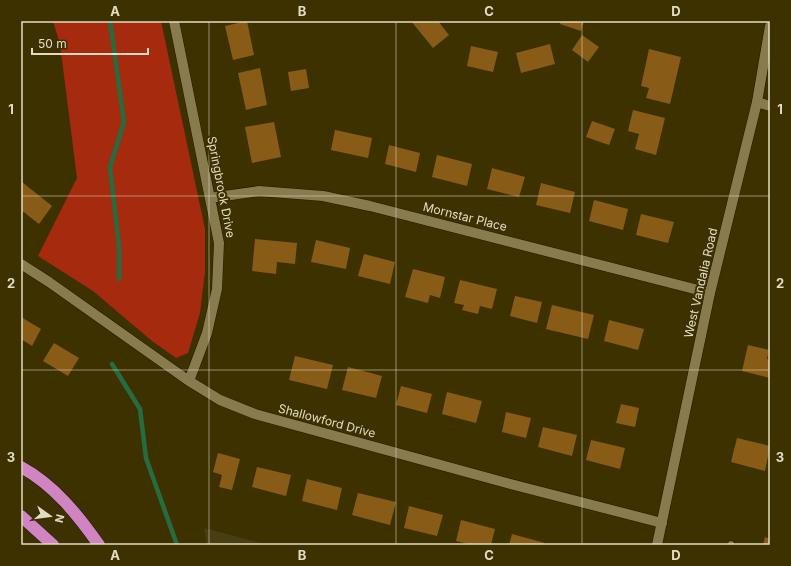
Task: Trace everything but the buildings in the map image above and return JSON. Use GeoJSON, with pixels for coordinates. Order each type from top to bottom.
{"type":"FeatureCollection","features":[{"type":"Feature","properties":{"kind":"highway"},"geometry":{"type":"LineString","coordinates":[[21,467],[61,497],[79,517],[99,545]]}},
{"type":"Feature","properties":{"kind":"highway"},"geometry":{"type":"LineString","coordinates":[[21,516],[53,545]]}},
{"type":"Feature","properties":{"kind":"street","name":"Springbrook Drive"},"geometry":{"type":"LineString","coordinates":[[174,21],[219,243],[217,289],[207,333],[189,381]]}},
{"type":"Feature","properties":{"kind":"street","name":"West Vandalia Road"},"geometry":{"type":"LineString","coordinates":[[657,545],[710,293],[757,102],[770,26]]}},
{"type":"Feature","properties":{"kind":"street"},"geometry":{"type":"LineString","coordinates":[[757,102],[770,106]]}},
{"type":"Feature","properties":{"kind":"street","name":"Mornstar Place"},"geometry":{"type":"LineString","coordinates":[[210,198],[259,192],[323,196],[370,206],[710,293]]}},
{"type":"Feature","properties":{"kind":"street","name":"Shallowford Drive"},"geometry":{"type":"LineString","coordinates":[[21,264],[49,282],[189,381],[220,400],[255,414],[495,480],[662,523]]}},
{"type":"Feature","properties":{"kind":"shaded area"},"geometry":{"type":"Polygon","coordinates":[[[53,21],[161,21],[205,229],[205,272],[200,313],[188,353],[176,358],[152,341],[93,291],[38,256],[77,178],[60,44],[53,21]]]}},
{"type":"Feature","properties":{"kind":"shaded area"},"geometry":{"type":"Polygon","coordinates":[[[204,528],[268,545],[207,545],[204,528]]]}},
{"type":"Feature","properties":{"kind":"waterway"},"geometry":{"type":"LineString","coordinates":[[110,21],[124,122],[110,167],[119,247],[119,279]]}},
{"type":"Feature","properties":{"kind":"waterway"},"geometry":{"type":"LineString","coordinates":[[112,364],[140,409],[146,458],[177,545]]}}]}
